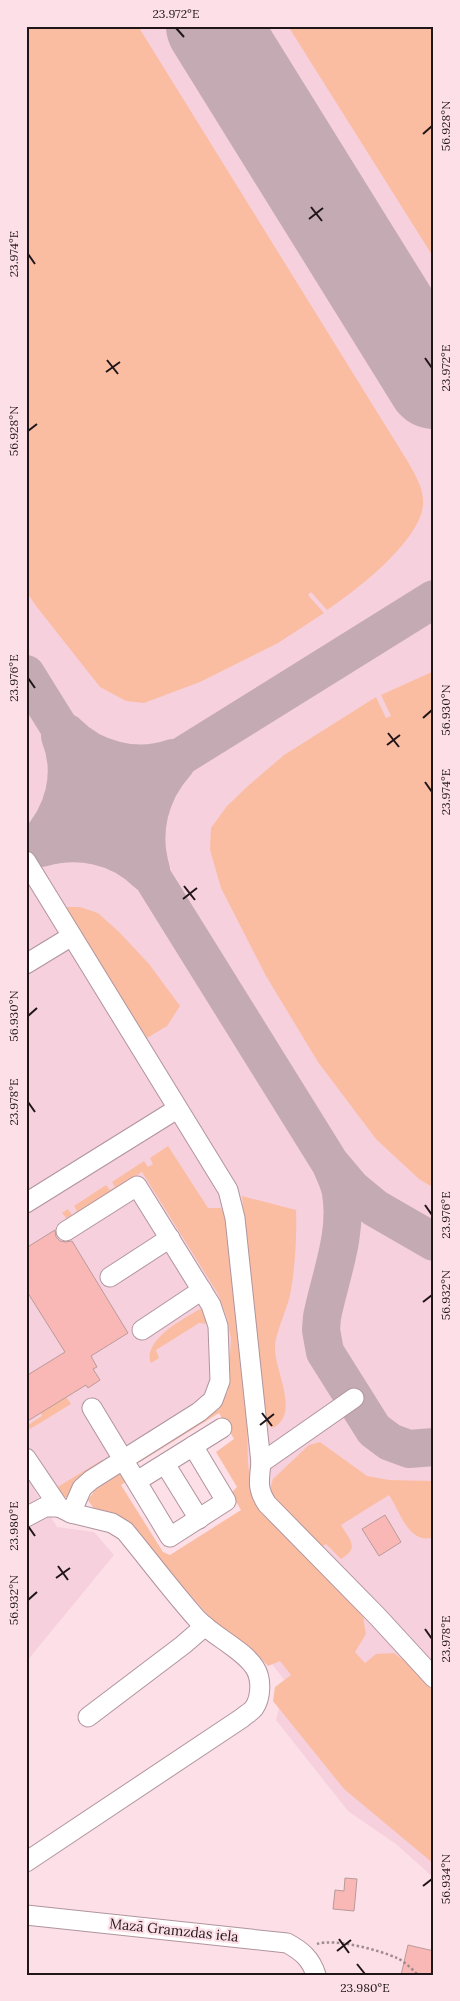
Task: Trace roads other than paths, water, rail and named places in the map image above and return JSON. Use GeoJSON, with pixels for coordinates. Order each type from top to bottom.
{"type":"FeatureCollection","features":[{"type":"Feature","properties":{"kind":"street"},"geometry":{"type":"LineString","coordinates":[[26,861],[228,1190],[233,1206],[261,1463],[260,1493],[267,1504],[378,1617],[434,1678]]}},
{"type":"Feature","properties":{"kind":"street"},"geometry":{"type":"LineString","coordinates":[[26,964],[72,936]]}},
{"type":"Feature","properties":{"kind":"street"},"geometry":{"type":"LineString","coordinates":[[26,1203],[177,1109]]}},
{"type":"Feature","properties":{"kind":"street"},"geometry":{"type":"LineString","coordinates":[[65,1510],[82,1488],[91,1480],[199,1412],[213,1400],[220,1381],[218,1326],[211,1304],[137,1186],[66,1232]]}},
{"type":"Feature","properties":{"kind":"street"},"geometry":{"type":"LineString","coordinates":[[110,1276],[170,1238]]}},
{"type":"Feature","properties":{"kind":"street"},"geometry":{"type":"LineString","coordinates":[[142,1330],[202,1290]]}},
{"type":"Feature","properties":{"kind":"street"},"geometry":{"type":"LineString","coordinates":[[261,1463],[354,1398]]}},
{"type":"Feature","properties":{"kind":"street"},"geometry":{"type":"LineString","coordinates":[[92,1408],[170,1537],[226,1501],[193,1446]]}},
{"type":"Feature","properties":{"kind":"street"},"geometry":{"type":"LineString","coordinates":[[137,1481],[222,1428]]}},
{"type":"Feature","properties":{"kind":"street"},"geometry":{"type":"LineString","coordinates":[[26,1458],[65,1510]]}},
{"type":"Feature","properties":{"kind":"street"},"geometry":{"type":"LineString","coordinates":[[165,1464],[199,1519]]}},
{"type":"Feature","properties":{"kind":"street"},"geometry":{"type":"LineString","coordinates":[[26,1517],[45,1507],[65,1510],[112,1523],[125,1531],[205,1626],[246,1657],[256,1668],[260,1692],[254,1708],[26,1862]]}},
{"type":"Feature","properties":{"kind":"street"},"geometry":{"type":"LineString","coordinates":[[88,1717],[205,1626]]}},
{"type":"Feature","properties":{"kind":"street","name":"Mazā Gramzdas iela"},"geometry":{"type":"LineString","coordinates":[[26,1914],[287,1943],[310,1963]]}}]}
